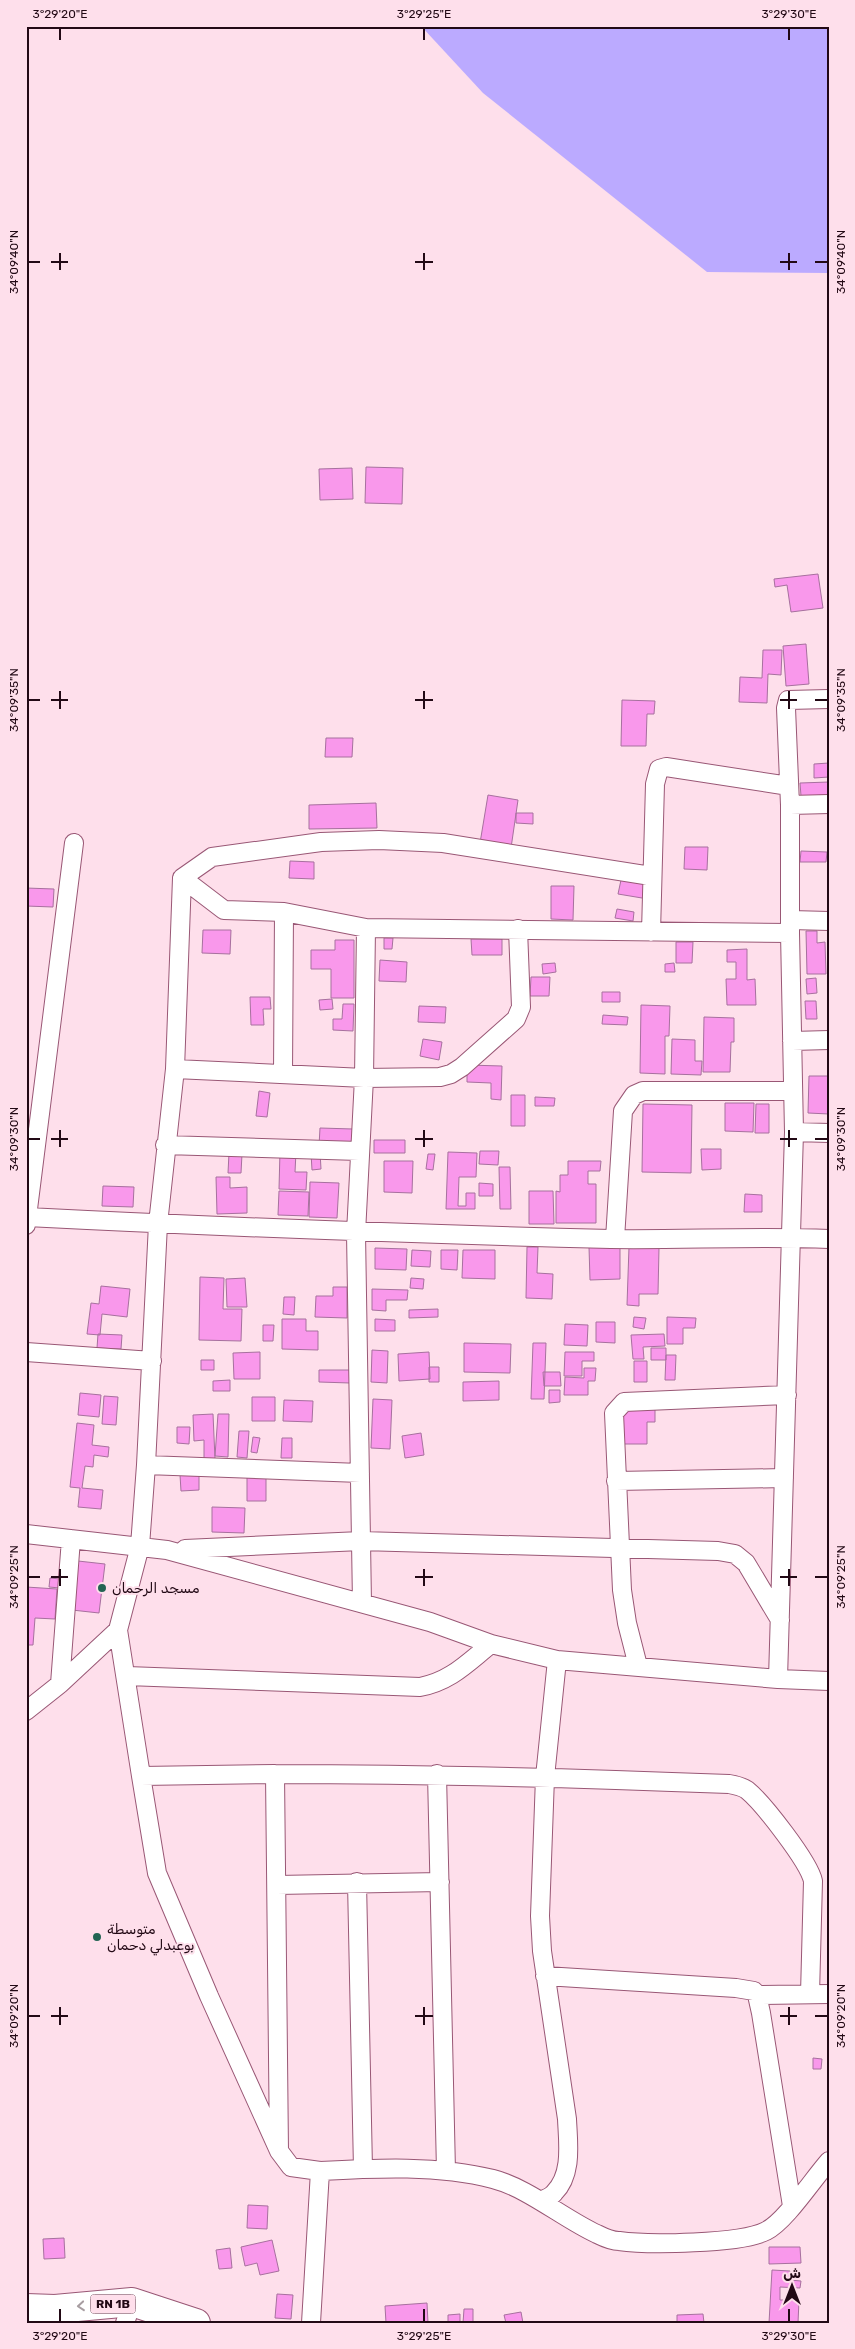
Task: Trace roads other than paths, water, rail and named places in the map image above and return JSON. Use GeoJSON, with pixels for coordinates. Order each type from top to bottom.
{"type":"FeatureCollection","features":[{"type":"Feature","properties":{"kind":"main road","name":"RN 1B"},"geometry":{"type":"LineString","coordinates":[[26,2308],[129,2312],[196,2323]]}},
{"type":"Feature","properties":{"kind":"street"},"geometry":{"type":"LineString","coordinates":[[778,1679],[794,1132],[790,805],[786,714],[788,700],[829,699]]}},
{"type":"Feature","properties":{"kind":"street"},"geometry":{"type":"LineString","coordinates":[[651,932],[655,784],[659,769],[666,767],[789,786]]}},
{"type":"Feature","properties":{"kind":"street"},"geometry":{"type":"LineString","coordinates":[[790,805],[829,804]]}},
{"type":"Feature","properties":{"kind":"street"},"geometry":{"type":"LineString","coordinates":[[182,878],[212,857],[321,842],[379,840],[443,843],[652,876]]}},
{"type":"Feature","properties":{"kind":"street"},"geometry":{"type":"LineString","coordinates":[[74,843],[27,1221],[158,1224],[356,1233],[615,1239],[791,1238],[829,1240]]}},
{"type":"Feature","properties":{"kind":"street"},"geometry":{"type":"LineString","coordinates":[[182,878],[224,910],[284,912],[366,928],[651,932],[790,926],[829,921]]}},
{"type":"Feature","properties":{"kind":"street"},"geometry":{"type":"LineString","coordinates":[[182,878],[175,1069],[165,1144],[158,1224],[152,1361],[140,1546],[118,1630],[158,1873],[209,1996],[279,2152],[291,2167],[320,2171],[363,2168],[446,2171],[495,2180],[540,2201],[577,2224],[617,2242],[706,2241],[765,2232],[780,2220],[829,2161]]}},
{"type":"Feature","properties":{"kind":"street"},"geometry":{"type":"LineString","coordinates":[[284,912],[284,1074]]}},
{"type":"Feature","properties":{"kind":"street"},"geometry":{"type":"LineString","coordinates":[[362,1603],[356,1233],[364,1078],[366,928]]}},
{"type":"Feature","properties":{"kind":"street"},"geometry":{"type":"LineString","coordinates":[[175,1069],[364,1078],[440,1077],[451,1074],[462,1067],[516,1019],[521,1006],[518,929]]}},
{"type":"Feature","properties":{"kind":"street"},"geometry":{"type":"LineString","coordinates":[[792,1041],[829,1040]]}},
{"type":"Feature","properties":{"kind":"street"},"geometry":{"type":"LineString","coordinates":[[615,1239],[623,1111],[634,1095],[643,1091],[793,1091]]}},
{"type":"Feature","properties":{"kind":"street"},"geometry":{"type":"LineString","coordinates":[[794,1132],[829,1132]]}},
{"type":"Feature","properties":{"kind":"street"},"geometry":{"type":"LineString","coordinates":[[165,1144],[359,1150]]}},
{"type":"Feature","properties":{"kind":"street"},"geometry":{"type":"LineString","coordinates":[[26,1352],[152,1361]]}},
{"type":"Feature","properties":{"kind":"street"},"geometry":{"type":"LineString","coordinates":[[638,1666],[627,1623],[619,1548],[614,1413],[624,1402],[787,1395]]}},
{"type":"Feature","properties":{"kind":"street"},"geometry":{"type":"LineString","coordinates":[[146,1465],[360,1473]]}},
{"type":"Feature","properties":{"kind":"street"},"geometry":{"type":"LineString","coordinates":[[616,1481],[784,1478]]}},
{"type":"Feature","properties":{"kind":"street"},"geometry":{"type":"LineString","coordinates":[[26,1534],[167,1550],[430,1622],[491,1644],[557,1660],[829,1682]]}},
{"type":"Feature","properties":{"kind":"street"},"geometry":{"type":"LineString","coordinates":[[60,1684],[70,1539]]}},
{"type":"Feature","properties":{"kind":"street"},"geometry":{"type":"LineString","coordinates":[[167,1550],[361,1541],[718,1551],[735,1554],[746,1563],[781,1620]]}},
{"type":"Feature","properties":{"kind":"street"},"geometry":{"type":"LineString","coordinates":[[26,1711],[60,1684],[118,1630]]}},
{"type":"Feature","properties":{"kind":"street"},"geometry":{"type":"LineString","coordinates":[[127,1676],[420,1687],[438,1683],[452,1675],[491,1644]]}},
{"type":"Feature","properties":{"kind":"street"},"geometry":{"type":"LineString","coordinates":[[540,2201],[554,2194],[564,2178],[568,2145],[567,2119],[545,1976],[540,1916],[545,1777],[557,1660]]}},
{"type":"Feature","properties":{"kind":"street"},"geometry":{"type":"LineString","coordinates":[[275,1774],[279,2152]]}},
{"type":"Feature","properties":{"kind":"street"},"geometry":{"type":"LineString","coordinates":[[141,1776],[437,1774],[729,1784],[743,1788],[749,1792],[784,1834],[811,1871],[813,1882],[810,1994]]}},
{"type":"Feature","properties":{"kind":"street"},"geometry":{"type":"LineString","coordinates":[[437,1774],[446,2171]]}},
{"type":"Feature","properties":{"kind":"street"},"geometry":{"type":"LineString","coordinates":[[277,1885],[357,1882],[440,1882]]}},
{"type":"Feature","properties":{"kind":"street"},"geometry":{"type":"LineString","coordinates":[[357,1882],[363,2168]]}},
{"type":"Feature","properties":{"kind":"street"},"geometry":{"type":"LineString","coordinates":[[545,1976],[736,1988],[754,1991],[758,1995],[792,2206]]}},
{"type":"Feature","properties":{"kind":"street"},"geometry":{"type":"LineString","coordinates":[[758,1995],[829,1994]]}},
{"type":"Feature","properties":{"kind":"street"},"geometry":{"type":"LineString","coordinates":[[311,2323],[320,2171]]}},
{"type":"Feature","properties":{"kind":"place","name":"مسجد الرحمان"},"geometry":{"type":"Point","coordinates":[102,1588]}},
{"type":"Feature","properties":{"kind":"place","name":"متوسطة بوعبدلي دحمان"},"geometry":{"type":"Point","coordinates":[97,1937]}}]}
